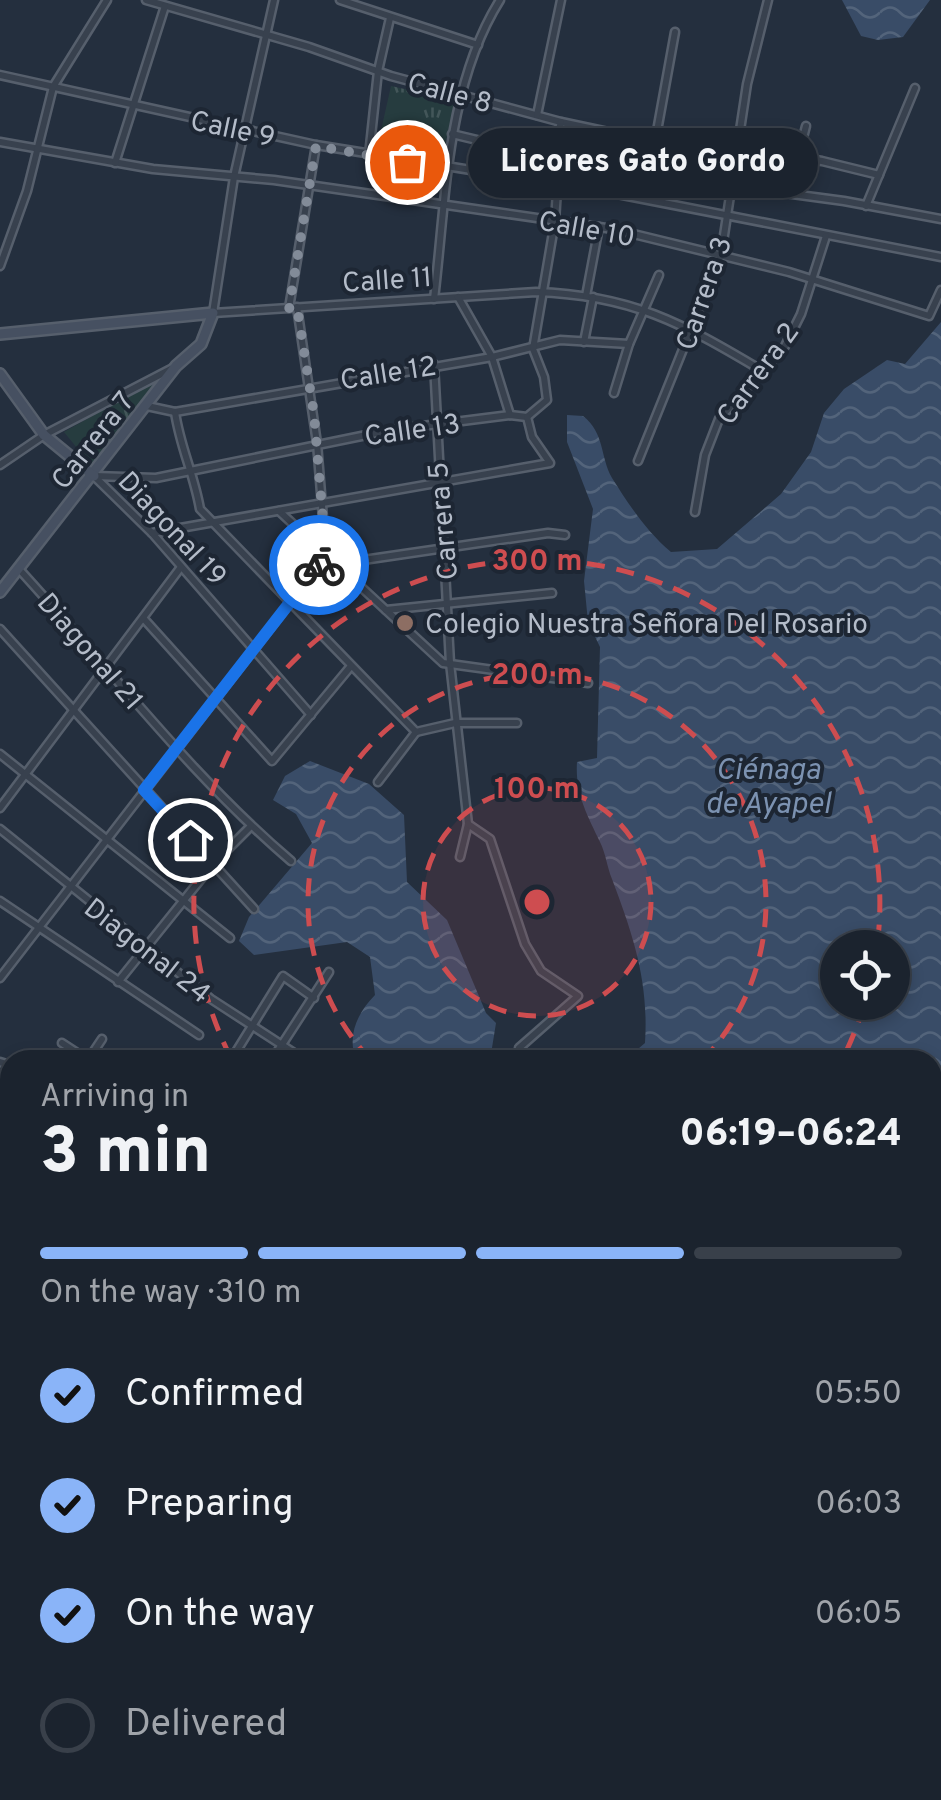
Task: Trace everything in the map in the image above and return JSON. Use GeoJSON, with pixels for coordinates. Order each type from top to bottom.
{"type":"FeatureCollection","features":[{"type":"Feature","properties":{"kind":"main road","name":"Calle 11"},"geometry":{"type":"LineString","coordinates":[[0,334],[212,314]]}},
{"type":"Feature","properties":{"kind":"main road","name":"Carrera 7"},"geometry":{"type":"LineString","coordinates":[[0,592],[176,366],[201,344],[212,314]]}},
{"type":"Feature","properties":{"kind":"main road","name":"Diagonal 19"},"geometry":{"type":"LineString","coordinates":[[0,374],[44,435],[94,476]]}},
{"type":"Feature","properties":{"kind":"street"},"geometry":{"type":"LineString","coordinates":[[0,266],[27,191],[34,149],[54,87],[106,0]]}},
{"type":"Feature","properties":{"kind":"street","name":"Calle 8"},"geometry":{"type":"LineString","coordinates":[[146,0],[378,72],[561,122],[655,142],[737,147],[798,157],[878,175]]}},
{"type":"Feature","properties":{"kind":"street"},"geometry":{"type":"LineString","coordinates":[[212,314],[234,177],[274,0]]}},
{"type":"Feature","properties":{"kind":"street"},"geometry":{"type":"LineString","coordinates":[[340,0],[478,45]]}},
{"type":"Feature","properties":{"kind":"street"},"geometry":{"type":"LineString","coordinates":[[434,299],[452,134],[478,45],[500,0]]}},
{"type":"Feature","properties":{"kind":"street"},"geometry":{"type":"LineString","coordinates":[[537,115],[561,0]]}},
{"type":"Feature","properties":{"kind":"street","name":"Carrera 3"},"geometry":{"type":"LineString","coordinates":[[638,461],[721,255],[737,147],[768,0]]}},
{"type":"Feature","properties":{"kind":"street"},"geometry":{"type":"LineString","coordinates":[[115,163],[165,6]]}},
{"type":"Feature","properties":{"kind":"street"},"geometry":{"type":"LineString","coordinates":[[369,155],[378,72],[390,18]]}},
{"type":"Feature","properties":{"kind":"street"},"geometry":{"type":"LineString","coordinates":[[655,142],[675,32]]}},
{"type":"Feature","properties":{"kind":"street","name":"Calle 9"},"geometry":{"type":"LineString","coordinates":[[0,75],[316,146],[662,202],[941,257]]}},
{"type":"Feature","properties":{"kind":"street"},"geometry":{"type":"LineString","coordinates":[[866,206],[915,88]]}},
{"type":"Feature","properties":{"kind":"street"},"geometry":{"type":"LineString","coordinates":[[152,534],[550,463],[532,437],[527,418],[547,400],[544,376],[533,349],[555,221],[555,159],[561,122]]}},
{"type":"Feature","properties":{"kind":"street"},"geometry":{"type":"LineString","coordinates":[[798,157],[806,126]]}},
{"type":"Feature","properties":{"kind":"street"},"geometry":{"type":"LineString","coordinates":[[452,134],[555,159],[665,179],[941,220]]}},
{"type":"Feature","properties":{"kind":"street","name":"Calle 10"},"geometry":{"type":"LineString","coordinates":[[0,142],[115,163],[599,227],[812,279],[929,316],[941,290]]}},
{"type":"Feature","properties":{"kind":"street"},"geometry":{"type":"LineString","coordinates":[[0,978],[326,556],[310,385],[293,308],[316,146]]}},
{"type":"Feature","properties":{"kind":"street"},"geometry":{"type":"LineString","coordinates":[[662,202],[665,179]]}},
{"type":"Feature","properties":{"kind":"street"},"geometry":{"type":"LineString","coordinates":[[584,342],[599,227]]}},
{"type":"Feature","properties":{"kind":"street","name":"Carrera 2"},"geometry":{"type":"LineString","coordinates":[[695,512],[705,455],[719,419],[784,346],[826,236]]}},
{"type":"Feature","properties":{"kind":"street"},"geometry":{"type":"LineString","coordinates":[[614,393],[629,344],[660,275]]}},
{"type":"Feature","properties":{"kind":"street","name":"Calle 11"},"geometry":{"type":"LineString","coordinates":[[212,314],[544,292],[589,296],[692,328],[762,370]]}},
{"type":"Feature","properties":{"kind":"street"},"geometry":{"type":"LineString","coordinates":[[458,297],[492,357],[510,415]]}},
{"type":"Feature","properties":{"kind":"street","name":"Calle 12"},"geometry":{"type":"LineString","coordinates":[[148,406],[175,412],[310,385],[492,357],[560,340],[629,344]]}},
{"type":"Feature","properties":{"kind":"street","name":"Carrera 5"},"geometry":{"type":"LineString","coordinates":[[434,364],[450,663],[468,824],[460,857]]}},
{"type":"Feature","properties":{"kind":"street"},"geometry":{"type":"LineString","coordinates":[[0,465],[44,435],[176,366]]}},
{"type":"Feature","properties":{"kind":"street"},"geometry":{"type":"LineString","coordinates":[[175,412],[181,450],[193,470],[200,509],[416,732]]}},
{"type":"Feature","properties":{"kind":"street","name":"Calle 13"},"geometry":{"type":"LineString","coordinates":[[94,476],[156,478],[317,443],[510,415],[527,418]]}},
{"type":"Feature","properties":{"kind":"street","name":"Diagonal 19"},"geometry":{"type":"LineString","coordinates":[[94,476],[152,534],[311,714]]}},
{"type":"Feature","properties":{"kind":"street"},"geometry":{"type":"LineString","coordinates":[[278,510],[443,663],[588,683]]}},
{"type":"Feature","properties":{"kind":"street"},"geometry":{"type":"LineString","coordinates":[[335,564],[446,546],[565,534]]}},
{"type":"Feature","properties":{"kind":"street"},"geometry":{"type":"LineString","coordinates":[[0,808],[181,567]]}},
{"type":"Feature","properties":{"kind":"street","name":"Diagonal 21"},"geometry":{"type":"LineString","coordinates":[[18,568],[106,664],[174,749],[291,861]]}},
{"type":"Feature","properties":{"kind":"street"},"geometry":{"type":"LineString","coordinates":[[385,610],[552,593]]}},
{"type":"Feature","properties":{"kind":"street"},"geometry":{"type":"LineString","coordinates":[[144,619],[272,761],[351,666]]}},
{"type":"Feature","properties":{"kind":"street"},"geometry":{"type":"LineString","coordinates":[[0,629],[254,908]]}},
{"type":"Feature","properties":{"kind":"street"},"geometry":{"type":"LineString","coordinates":[[378,782],[416,732],[455,723],[517,724]]}},
{"type":"Feature","properties":{"kind":"street"},"geometry":{"type":"LineString","coordinates":[[0,754],[230,938]]}},
{"type":"Feature","properties":{"kind":"street"},"geometry":{"type":"LineString","coordinates":[[468,824],[490,839],[525,944],[541,971],[578,996],[558,1019],[519,1048]]}},
{"type":"Feature","properties":{"kind":"street"},"geometry":{"type":"LineString","coordinates":[[118,982],[213,864],[251,826]]}},
{"type":"Feature","properties":{"kind":"street","name":"Diagonal 24"},"geometry":{"type":"LineString","coordinates":[[0,829],[145,948],[291,1050]]}},
{"type":"Feature","properties":{"kind":"street"},"geometry":{"type":"LineString","coordinates":[[0,900],[199,1035]]}},
{"type":"Feature","properties":{"kind":"street"},"geometry":{"type":"LineString","coordinates":[[278,1050],[329,972]]}},
{"type":"Feature","properties":{"kind":"street"},"geometry":{"type":"LineString","coordinates":[[237,1050],[284,976],[314,998]]}},
{"type":"Feature","properties":{"kind":"street"},"geometry":{"type":"LineString","coordinates":[[95,1050],[102,1039]]}},
{"type":"Feature","properties":{"kind":"street"},"geometry":{"type":"LineString","coordinates":[[62,1043],[73,1050]]}},
{"type":"Feature","properties":{"kind":"green space"},"geometry":{"type":"Polygon","coordinates":[[[391,86],[449,99],[454,106],[442,158],[378,144],[391,86]]]}},
{"type":"Feature","properties":{"kind":"green space"},"geometry":{"type":"Polygon","coordinates":[[[151,383],[153,386],[91,465],[64,432],[151,383]]]}},
{"type":"Feature","properties":{"kind":"water"},"geometry":{"type":"Polygon","coordinates":[[[842,0],[930,0],[903,37],[878,40],[861,36],[842,0]]]}},
{"type":"Feature","properties":{"kind":"water","name":"Ciénaga de Ayapel"},"geometry":{"type":"Polygon","coordinates":[[[941,322],[941,1050],[637,1050],[645,1043],[642,979],[633,939],[578,784],[577,762],[597,758],[600,647],[588,622],[584,581],[593,509],[567,442],[567,415],[583,416],[590,423],[612,478],[646,527],[671,552],[717,549],[781,494],[811,452],[824,413],[844,389],[887,360],[905,364],[941,322]]]}},
{"type":"Feature","properties":{"kind":"water"},"geometry":{"type":"Polygon","coordinates":[[[310,761],[369,784],[404,815],[407,882],[447,920],[486,1013],[496,1023],[492,1050],[353,1050],[355,1025],[375,995],[370,957],[347,942],[254,955],[239,941],[249,917],[312,843],[296,814],[273,800],[285,776],[310,761]]]}},
{"type":"Feature","properties":{"kind":"way so far"},"geometry":{"type":"LineString","coordinates":[[319,565],[326,556],[310,378],[297,307],[289,308],[316,146],[407,162]]}},
{"type":"Feature","properties":{"kind":"place","name":"Licores Gato Gordo"},"geometry":{"type":"Point","coordinates":[407,162]}},
{"type":"Feature","properties":{"kind":"place","name":"Colegio Nuestra Señora Del Rosario"},"geometry":{"type":"Point","coordinates":[405,623]}},
{"type":"Feature","properties":{"kind":"route"},"geometry":{"type":"LineString","coordinates":[[190,840],[144,790],[319,565]]}}]}
